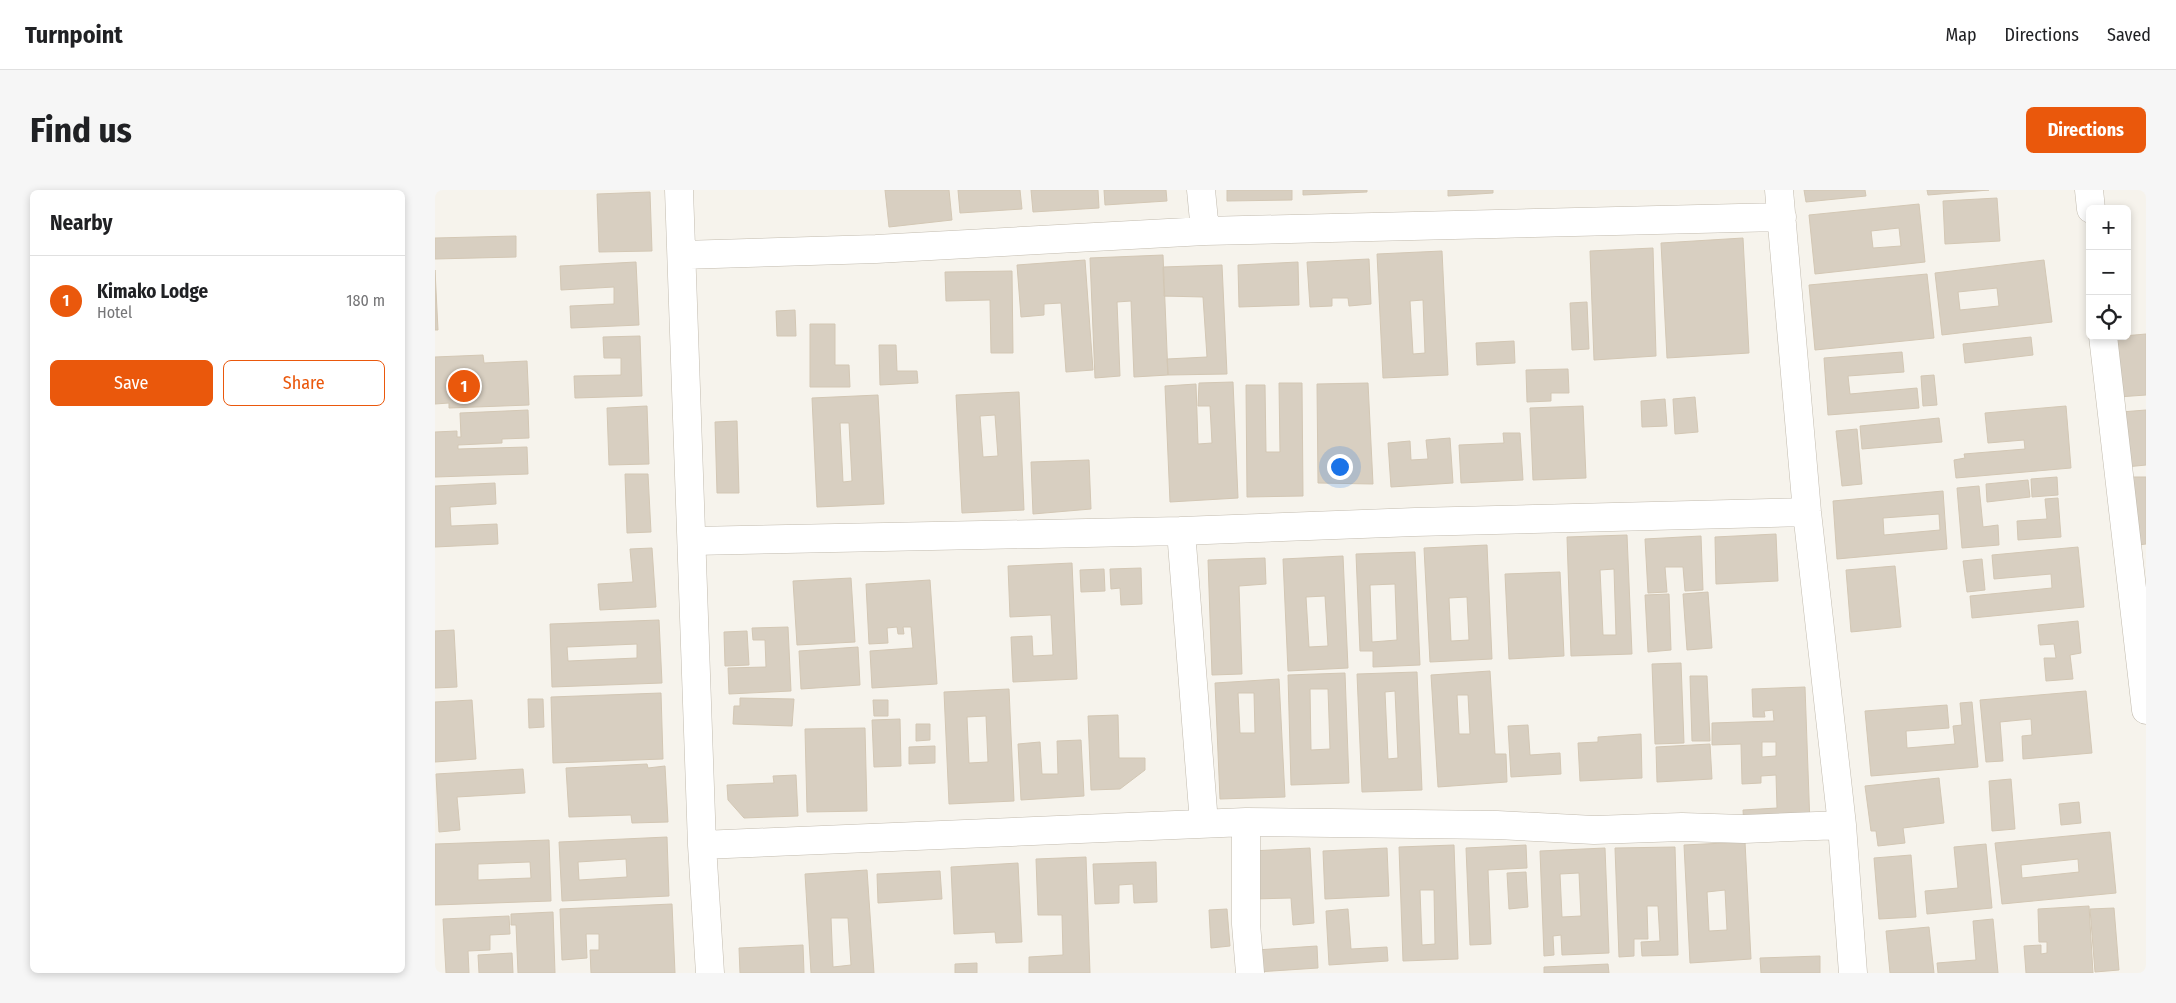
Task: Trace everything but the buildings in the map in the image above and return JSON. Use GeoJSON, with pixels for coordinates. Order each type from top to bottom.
{"type":"FeatureCollection","features":[{"type":"Feature","properties":{"kind":"street"},"geometry":{"type":"LineString","coordinates":[[679,190],[703,845],[710,973]]}},
{"type":"Feature","properties":{"kind":"street"},"geometry":{"type":"LineString","coordinates":[[1201,190],[1205,231]]}},
{"type":"Feature","properties":{"kind":"street"},"geometry":{"type":"LineString","coordinates":[[1779,190],[1807,512],[1842,825],[1853,973]]}},
{"type":"Feature","properties":{"kind":"street"},"geometry":{"type":"LineString","coordinates":[[2089,190],[2091,205]]}},
{"type":"Feature","properties":{"kind":"street"},"geometry":{"type":"LineString","coordinates":[[682,255],[876,249],[1205,231],[1782,218]]}},
{"type":"Feature","properties":{"kind":"street"},"geometry":{"type":"LineString","coordinates":[[2103,340],[2146,710]]}},
{"type":"Feature","properties":{"kind":"street"},"geometry":{"type":"LineString","coordinates":[[693,542],[1181,531],[1415,522],[1807,512]]}},
{"type":"Feature","properties":{"kind":"street"},"geometry":{"type":"LineString","coordinates":[[1181,531],[1204,823]]}},
{"type":"Feature","properties":{"kind":"street"},"geometry":{"type":"LineString","coordinates":[[703,845],[1246,822],[1497,825],[1594,830],[1682,827],[1743,829],[1842,825]]}},
{"type":"Feature","properties":{"kind":"street"},"geometry":{"type":"LineString","coordinates":[[1246,822],[1246,924],[1250,973]]}},
{"type":"Feature","properties":{"kind":"place","name":"Kimako Lodge"},"geometry":{"type":"Point","coordinates":[464,386]}}]}
